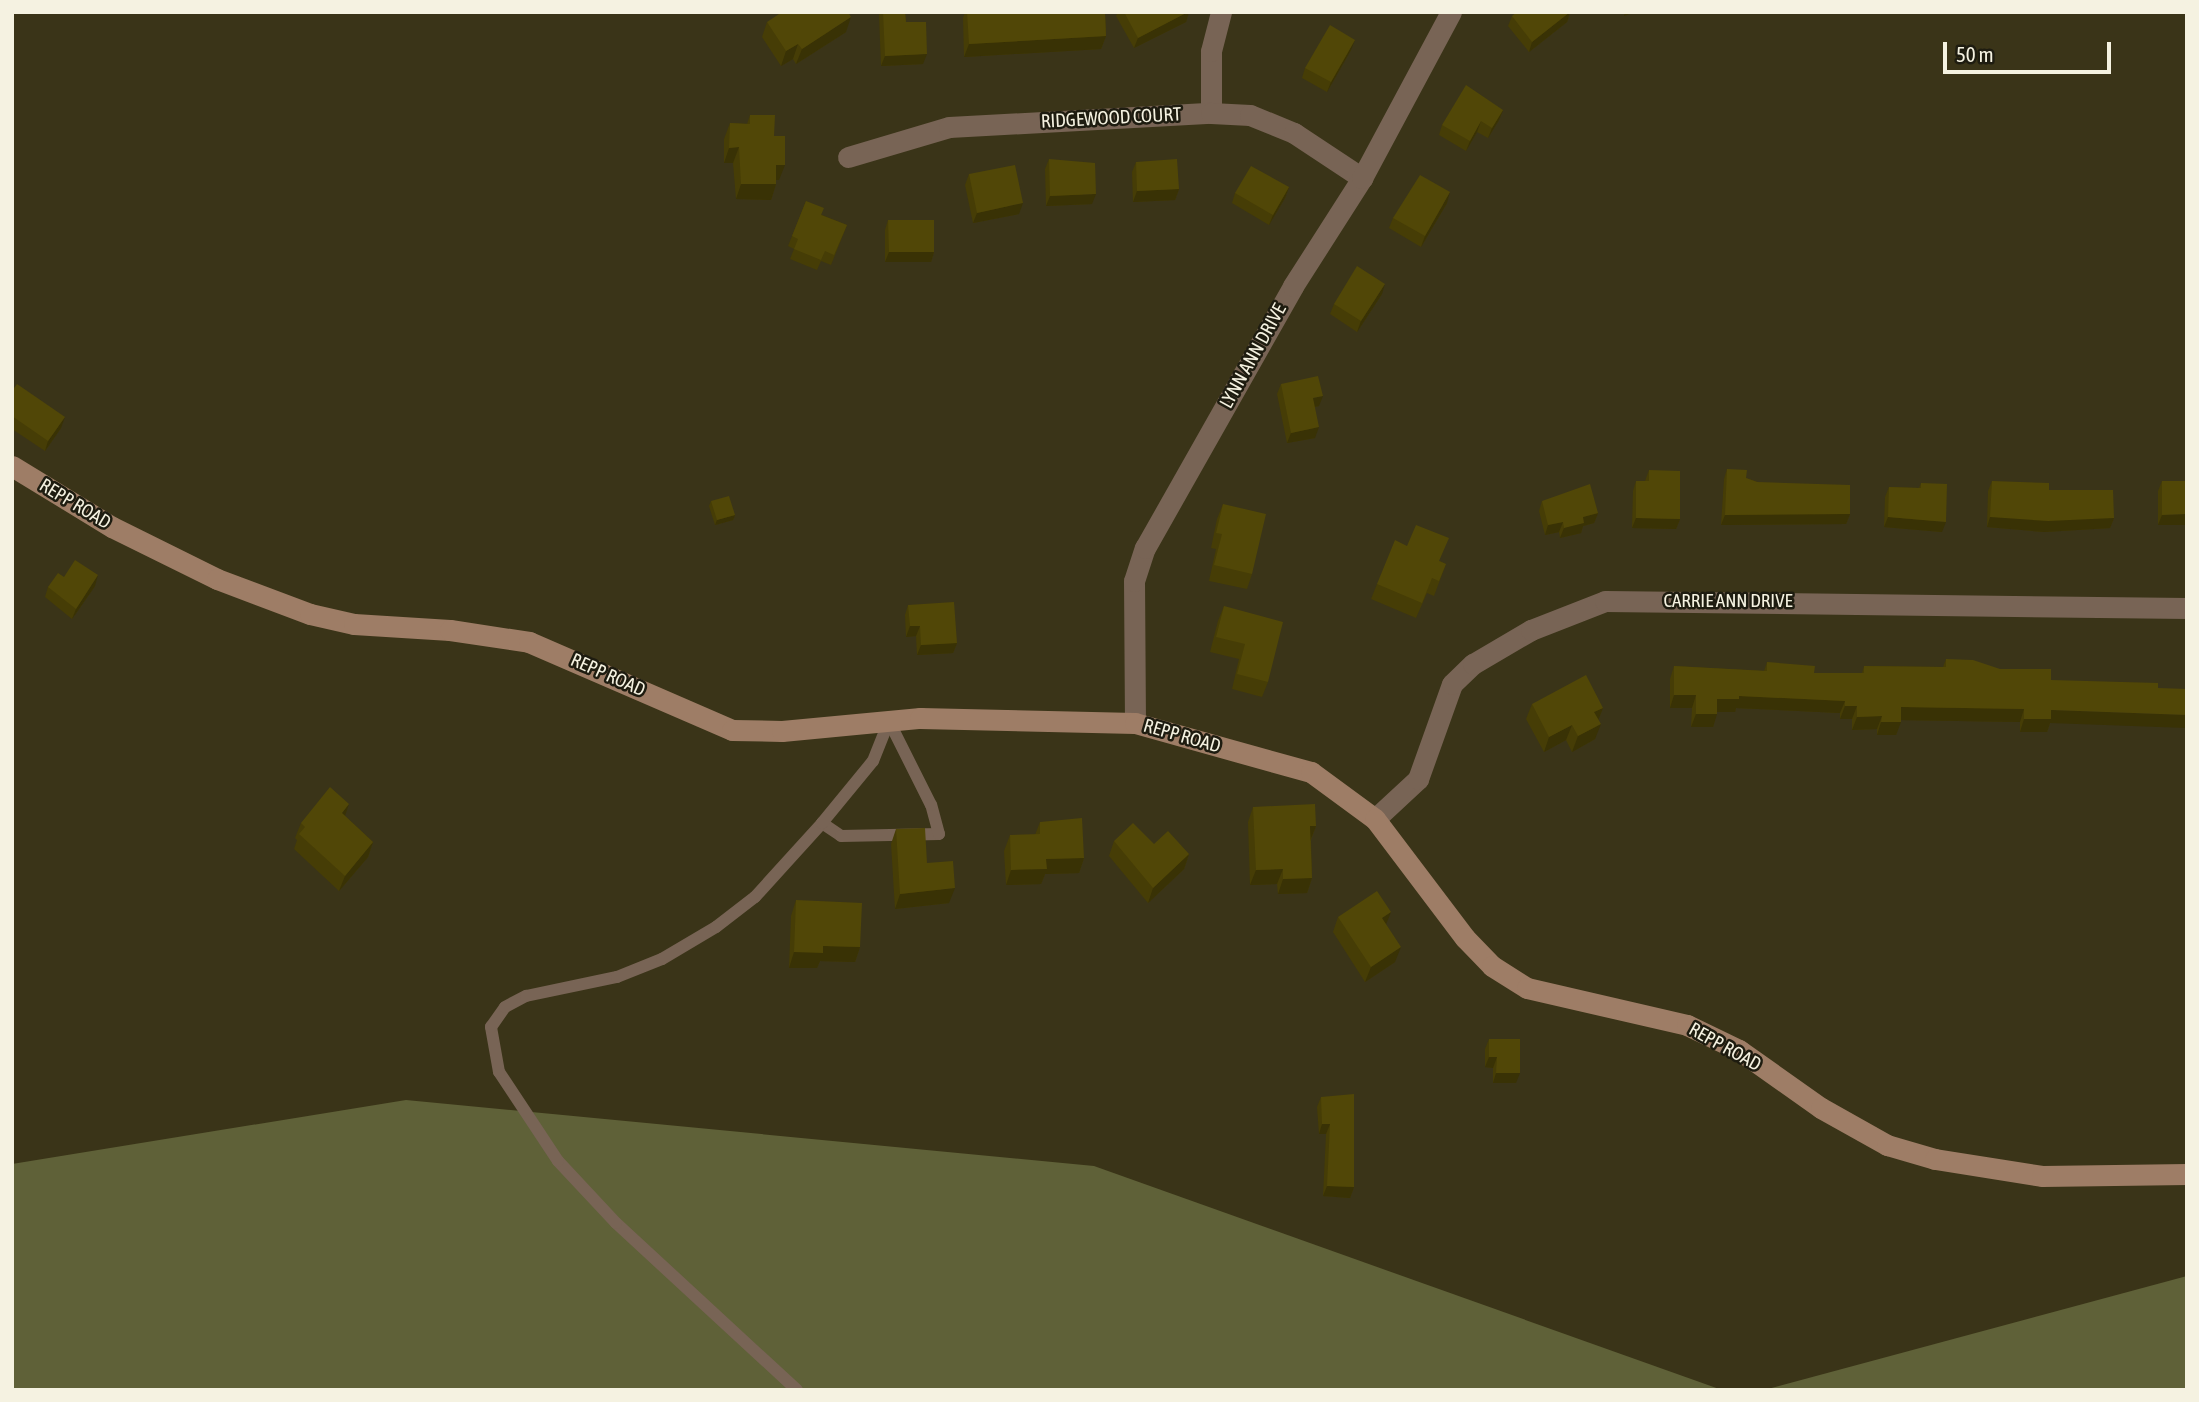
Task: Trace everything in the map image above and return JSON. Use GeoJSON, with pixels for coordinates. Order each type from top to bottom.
{"type":"FeatureCollection","features":[{"type":"Feature","properties":{"kind":"street"},"geometry":{"type":"LineString","coordinates":[[1211,113],[1211,51],[1221,12]]}},
{"type":"Feature","properties":{"kind":"street","name":"LYNN ANN DRIVE"},"geometry":{"type":"LineString","coordinates":[[1135,723],[1133,581],[1145,548],[1293,286],[1362,178],[1451,12]]}},
{"type":"Feature","properties":{"kind":"street","name":"RIDGEWOOD COURT"},"geometry":{"type":"LineString","coordinates":[[848,157],[949,127],[1211,113],[1250,115],[1294,133],[1362,178]]}},
{"type":"Feature","properties":{"kind":"street","name":"REPP ROAD"},"geometry":{"type":"LineString","coordinates":[[12,466],[112,527],[182,562],[310,614],[355,624],[450,630],[529,642],[732,730],[782,732],[889,721],[1135,723],[1311,772],[1375,819],[1465,938],[1492,966],[1527,988],[1687,1025],[1740,1051],[1821,1108],[1887,1144],[1935,1159],[2042,1176],[2187,1174]]}},
{"type":"Feature","properties":{"kind":"street","name":"CARRIE ANN DRIVE"},"geometry":{"type":"LineString","coordinates":[[1375,819],[1418,779],[1452,684],[1473,664],[1531,630],[1605,601],[2187,608]]}},
{"type":"Feature","properties":{"kind":"lane"},"geometry":{"type":"LineString","coordinates":[[797,1390],[616,1223],[558,1161],[499,1072],[491,1027],[505,1007],[526,996],[617,977],[662,959],[716,927],[755,897],[822,823],[873,761],[889,721]]}},
{"type":"Feature","properties":{"kind":"lane"},"geometry":{"type":"LineString","coordinates":[[822,823],[841,836],[939,834],[931,805],[889,721]]}},
{"type":"Feature","properties":{"kind":"green space"},"geometry":{"type":"Polygon","coordinates":[[[406,1100],[1094,1166],[1722,1390],[12,1390],[12,1164],[406,1100]]]}},
{"type":"Feature","properties":{"kind":"green space"},"geometry":{"type":"Polygon","coordinates":[[[2187,1276],[2187,1390],[1764,1390],[2187,1276]]]}},
{"type":"Feature","properties":{"kind":"building"},"geometry":{"type":"Polygon","coordinates":[[[782,12],[848,12],[851,17],[802,49],[798,44],[786,51],[767,22],[782,12]]]}},
{"type":"Feature","properties":{"kind":"building"},"geometry":{"type":"Polygon","coordinates":[[[883,12],[905,12],[906,22],[926,22],[927,54],[885,56],[883,12]]]}},
{"type":"Feature","properties":{"kind":"building"},"geometry":{"type":"Polygon","coordinates":[[[967,12],[1105,12],[1106,36],[969,44],[967,12]]]}},
{"type":"Feature","properties":{"kind":"building"},"geometry":{"type":"Polygon","coordinates":[[[1124,12],[1188,12],[1138,38],[1124,12]]]}},
{"type":"Feature","properties":{"kind":"building"},"geometry":{"type":"Polygon","coordinates":[[[1517,12],[1570,12],[1532,42],[1512,16],[1517,12]]]}},
{"type":"Feature","properties":{"kind":"building"},"geometry":{"type":"Polygon","coordinates":[[[1330,25],[1355,40],[1331,82],[1305,68],[1330,25]]]}},
{"type":"Feature","properties":{"kind":"building"},"geometry":{"type":"Polygon","coordinates":[[[1466,85],[1503,110],[1492,128],[1481,121],[1470,141],[1442,125],[1466,85]]]}},
{"type":"Feature","properties":{"kind":"building"},"geometry":{"type":"Polygon","coordinates":[[[750,115],[775,115],[774,136],[785,136],[785,165],[776,165],[776,184],[741,184],[739,147],[729,148],[730,123],[750,124],[750,115]]]}},
{"type":"Feature","properties":{"kind":"building"},"geometry":{"type":"Polygon","coordinates":[[[1049,159],[1095,163],[1096,194],[1050,196],[1049,159]]]}},
{"type":"Feature","properties":{"kind":"building"},"geometry":{"type":"Polygon","coordinates":[[[1177,159],[1179,189],[1137,191],[1136,162],[1177,159]]]}},
{"type":"Feature","properties":{"kind":"building"},"geometry":{"type":"Polygon","coordinates":[[[1015,165],[1023,203],[977,213],[969,174],[1015,165]]]}},
{"type":"Feature","properties":{"kind":"building"},"geometry":{"type":"Polygon","coordinates":[[[1251,166],[1289,187],[1273,215],[1235,193],[1251,166]]]}},
{"type":"Feature","properties":{"kind":"building"},"geometry":{"type":"Polygon","coordinates":[[[1420,175],[1450,192],[1425,236],[1393,218],[1420,175]]]}},
{"type":"Feature","properties":{"kind":"building"},"geometry":{"type":"Polygon","coordinates":[[[806,201],[824,208],[821,215],[847,225],[834,255],[825,251],[821,260],[794,249],[798,239],[792,236],[806,201]]]}},
{"type":"Feature","properties":{"kind":"building"},"geometry":{"type":"Polygon","coordinates":[[[888,220],[934,220],[934,252],[889,252],[888,220]]]}},
{"type":"Feature","properties":{"kind":"building"},"geometry":{"type":"Polygon","coordinates":[[[1357,266],[1385,284],[1361,321],[1334,304],[1357,266]]]}},
{"type":"Feature","properties":{"kind":"building"},"geometry":{"type":"Polygon","coordinates":[[[1318,376],[1323,396],[1313,398],[1319,427],[1291,433],[1281,384],[1318,376]]]}},
{"type":"Feature","properties":{"kind":"building"},"geometry":{"type":"Polygon","coordinates":[[[17,384],[65,417],[48,441],[12,416],[12,391],[17,384]]]}},
{"type":"Feature","properties":{"kind":"building"},"geometry":{"type":"Polygon","coordinates":[[[1727,469],[1747,470],[1746,478],[1757,482],[1850,485],[1850,514],[1725,515],[1727,469]]]}},
{"type":"Feature","properties":{"kind":"building"},"geometry":{"type":"Polygon","coordinates":[[[1649,470],[1680,471],[1680,519],[1636,518],[1636,481],[1649,481],[1649,470]]]}},
{"type":"Feature","properties":{"kind":"building"},"geometry":{"type":"Polygon","coordinates":[[[1992,481],[2049,483],[2049,490],[2113,490],[2114,518],[2048,521],[1990,517],[1992,481]]]}},
{"type":"Feature","properties":{"kind":"building"},"geometry":{"type":"Polygon","coordinates":[[[2162,481],[2187,481],[2187,514],[2162,515],[2162,481]]]}},
{"type":"Feature","properties":{"kind":"building"},"geometry":{"type":"Polygon","coordinates":[[[1921,483],[1947,484],[1946,522],[1888,517],[1889,487],[1921,488],[1921,483]]]}},
{"type":"Feature","properties":{"kind":"building"},"geometry":{"type":"Polygon","coordinates":[[[1590,484],[1598,513],[1583,517],[1584,523],[1564,528],[1563,522],[1548,525],[1542,501],[1590,484]]]}},
{"type":"Feature","properties":{"kind":"building"},"geometry":{"type":"Polygon","coordinates":[[[729,496],[735,515],[717,520],[711,501],[729,496]]]}},
{"type":"Feature","properties":{"kind":"building"},"geometry":{"type":"Polygon","coordinates":[[[1223,504],[1266,514],[1252,574],[1214,565],[1222,534],[1216,533],[1223,504]]]}},
{"type":"Feature","properties":{"kind":"building"},"geometry":{"type":"Polygon","coordinates":[[[1416,525],[1449,538],[1439,561],[1446,564],[1439,581],[1432,578],[1422,603],[1377,584],[1395,540],[1407,546],[1416,525]]]}},
{"type":"Feature","properties":{"kind":"building"},"geometry":{"type":"Polygon","coordinates":[[[75,560],[98,575],[76,609],[48,587],[58,573],[64,577],[75,560]]]}},
{"type":"Feature","properties":{"kind":"building"},"geometry":{"type":"Polygon","coordinates":[[[954,602],[957,643],[921,645],[920,626],[910,626],[908,605],[954,602]]]}},
{"type":"Feature","properties":{"kind":"building"},"geometry":{"type":"Polygon","coordinates":[[[1224,606],[1283,622],[1268,682],[1237,674],[1245,644],[1216,637],[1224,606]]]}},
{"type":"Feature","properties":{"kind":"building"},"geometry":{"type":"Polygon","coordinates":[[[1946,659],[1973,660],[2000,669],[2051,669],[2051,680],[2158,683],[2158,688],[2187,689],[2187,715],[2051,710],[2051,719],[2024,719],[2024,709],[1901,707],[1901,722],[1881,722],[1882,716],[1857,717],[1857,706],[1845,706],[1845,701],[1739,696],[1739,699],[1717,699],[1717,714],[1696,714],[1696,695],[1674,695],[1674,666],[1767,671],[1767,662],[1815,666],[1814,673],[1864,673],[1864,666],[1946,667],[1946,659]]]}},
{"type":"Feature","properties":{"kind":"building"},"geometry":{"type":"Polygon","coordinates":[[[1586,675],[1603,708],[1594,712],[1601,724],[1578,736],[1572,725],[1549,737],[1532,704],[1586,675]]]}},
{"type":"Feature","properties":{"kind":"building"},"geometry":{"type":"Polygon","coordinates":[[[330,787],[349,804],[342,813],[373,842],[345,876],[299,834],[305,827],[301,823],[330,787]]]}},
{"type":"Feature","properties":{"kind":"building"},"geometry":{"type":"Polygon","coordinates":[[[1315,804],[1316,826],[1310,826],[1312,878],[1283,879],[1283,869],[1256,870],[1253,807],[1315,804]]]}},
{"type":"Feature","properties":{"kind":"building"},"geometry":{"type":"Polygon","coordinates":[[[1082,818],[1084,858],[1046,859],[1047,869],[1011,870],[1010,835],[1040,834],[1040,822],[1082,818]]]}},
{"type":"Feature","properties":{"kind":"building"},"geometry":{"type":"Polygon","coordinates":[[[1133,823],[1154,844],[1168,831],[1189,854],[1153,888],[1114,841],[1133,823]]]}},
{"type":"Feature","properties":{"kind":"building"},"geometry":{"type":"Polygon","coordinates":[[[925,828],[927,863],[953,861],[955,888],[900,894],[896,829],[925,828]]]}},
{"type":"Feature","properties":{"kind":"building"},"geometry":{"type":"Polygon","coordinates":[[[1377,891],[1391,912],[1382,918],[1401,947],[1371,967],[1338,917],[1377,891]]]}},
{"type":"Feature","properties":{"kind":"building"},"geometry":{"type":"Polygon","coordinates":[[[796,900],[862,903],[860,947],[823,946],[823,953],[794,952],[796,900]]]}},
{"type":"Feature","properties":{"kind":"building"},"geometry":{"type":"Polygon","coordinates":[[[1489,1039],[1520,1039],[1520,1073],[1496,1073],[1497,1057],[1489,1057],[1489,1039]]]}},
{"type":"Feature","properties":{"kind":"building"},"geometry":{"type":"Polygon","coordinates":[[[1354,1094],[1354,1187],[1327,1186],[1330,1124],[1322,1124],[1321,1097],[1354,1094]]]}}]}
